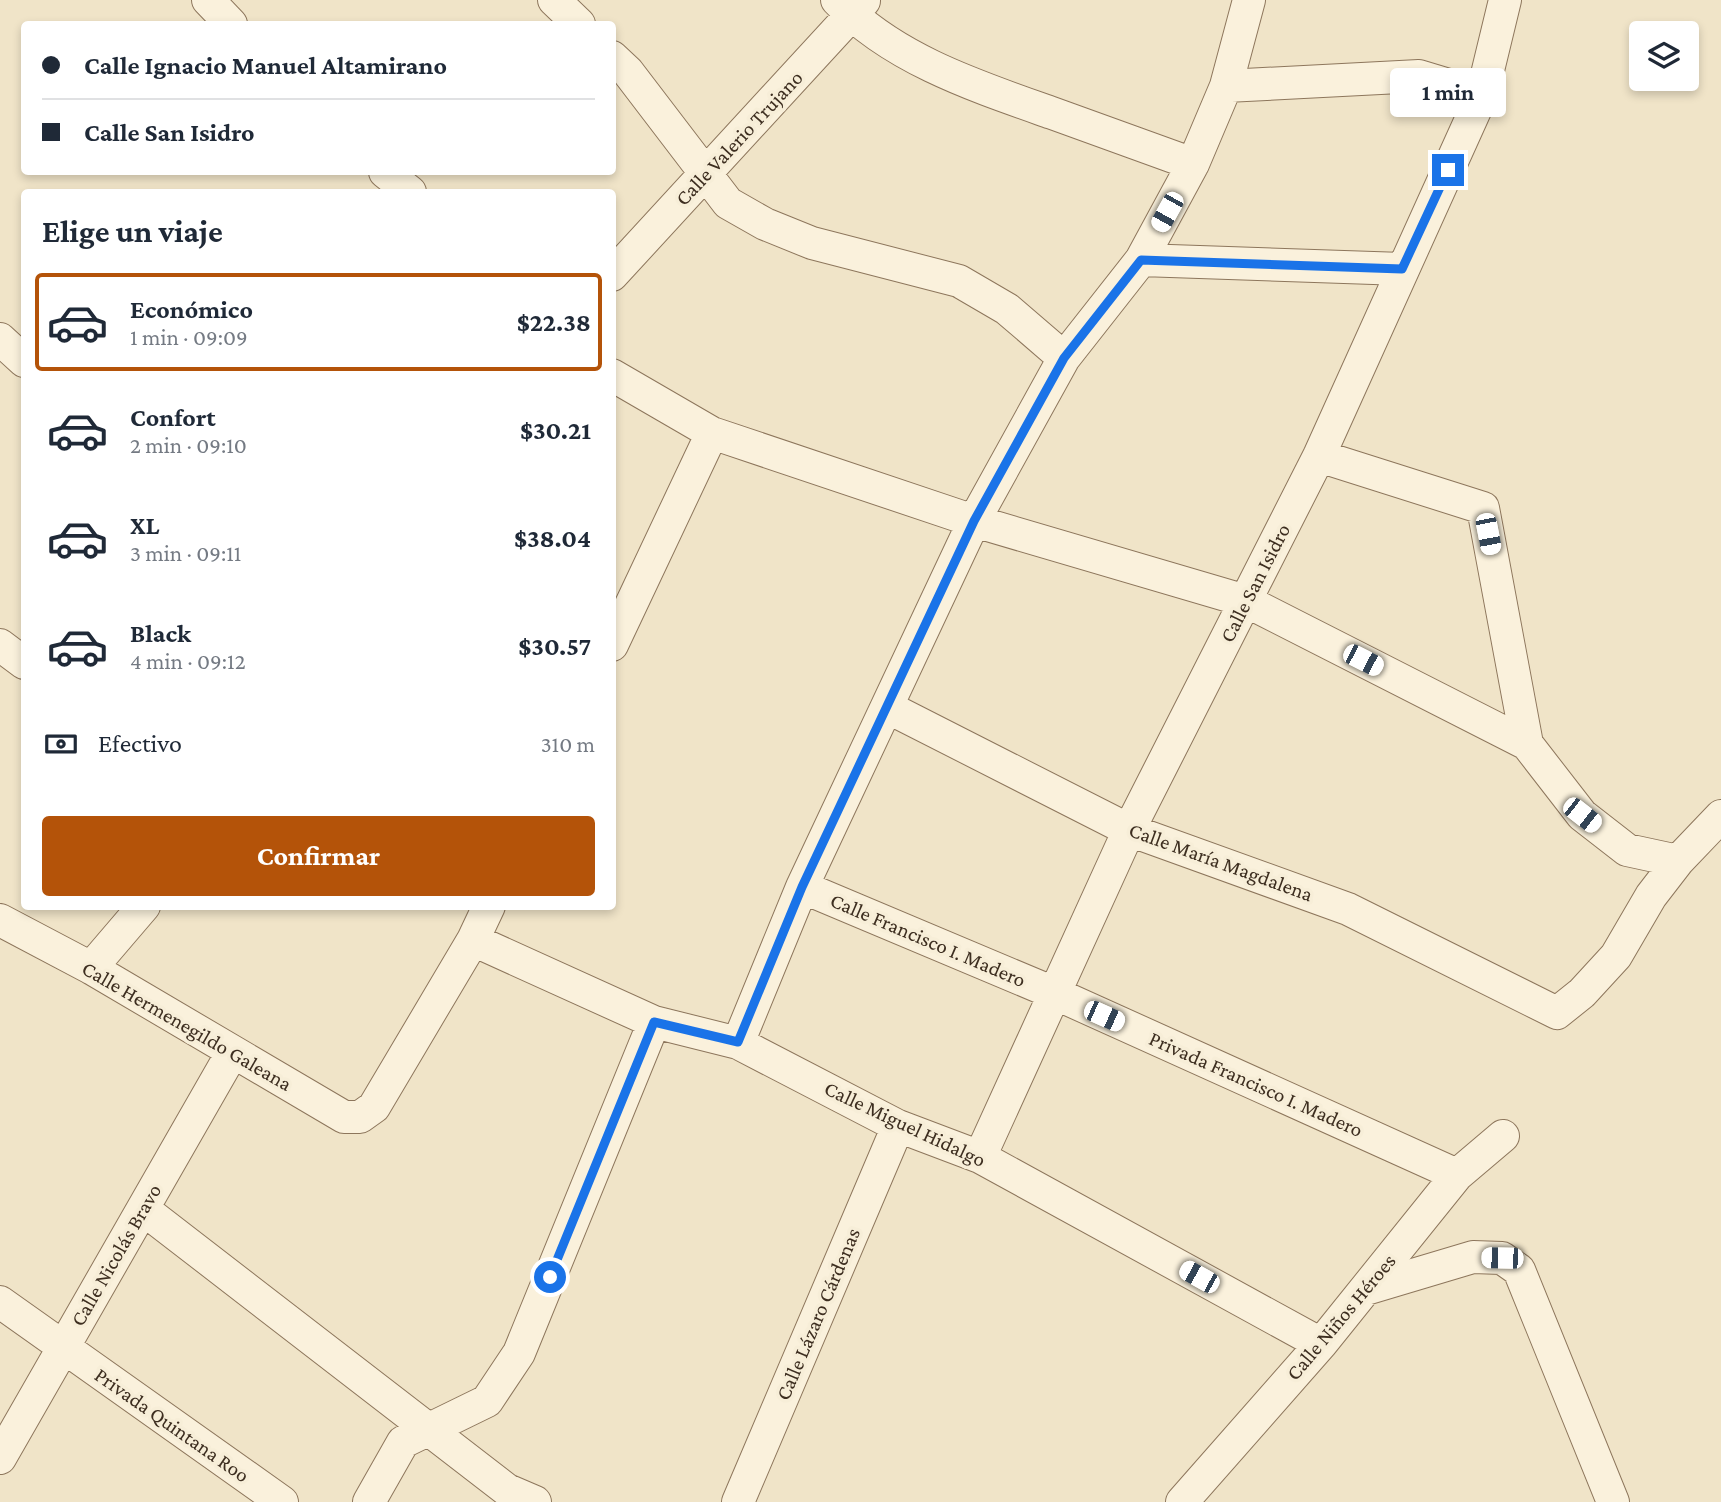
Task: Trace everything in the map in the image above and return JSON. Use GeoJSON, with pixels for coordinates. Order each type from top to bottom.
{"type":"FeatureCollection","features":[{"type":"Feature","properties":{"kind":"street"},"geometry":{"type":"LineString","coordinates":[[208,0],[228,21]]}},
{"type":"Feature","properties":{"kind":"street"},"geometry":{"type":"LineString","coordinates":[[554,0],[576,21]]}},
{"type":"Feature","properties":{"kind":"street"},"geometry":{"type":"LineString","coordinates":[[738,1042],[802,887],[974,521],[1064,358],[1141,260],[1193,164],[1226,86],[1249,0]]}},
{"type":"Feature","properties":{"kind":"street","name":"Calle San Isidro"},"geometry":{"type":"LineString","coordinates":[[979,1157],[1129,830],[1319,456],[1482,95],[1505,0]]}},
{"type":"Feature","properties":{"kind":"street"},"geometry":{"type":"LineString","coordinates":[[852,6],[913,56],[990,91],[1193,164]]}},
{"type":"Feature","properties":{"kind":"street","name":"Calle Valerio Trujano"},"geometry":{"type":"LineString","coordinates":[[616,271],[852,6]]}},
{"type":"Feature","properties":{"kind":"street"},"geometry":{"type":"LineString","coordinates":[[616,61],[628,72],[728,203],[765,224],[812,243],[959,281],[1007,309],[1064,358]]}},
{"type":"Feature","properties":{"kind":"street"},"geometry":{"type":"LineString","coordinates":[[1226,86],[1419,76],[1482,95]]}},
{"type":"Feature","properties":{"kind":"street"},"geometry":{"type":"LineString","coordinates":[[389,175],[406,189]]}},
{"type":"Feature","properties":{"kind":"street"},"geometry":{"type":"LineString","coordinates":[[1141,260],[1402,269]]}},
{"type":"Feature","properties":{"kind":"street"},"geometry":{"type":"LineString","coordinates":[[0,339],[21,358]]}},
{"type":"Feature","properties":{"kind":"street"},"geometry":{"type":"LineString","coordinates":[[616,377],[712,433],[974,521],[1247,601],[1527,744],[1582,815],[1627,850],[1678,861],[1721,816]]}},
{"type":"Feature","properties":{"kind":"street"},"geometry":{"type":"LineString","coordinates":[[616,637],[712,433]]}},
{"type":"Feature","properties":{"kind":"street"},"geometry":{"type":"LineString","coordinates":[[1319,456],[1483,508],[1527,744]]}},
{"type":"Feature","properties":{"kind":"street"},"geometry":{"type":"LineString","coordinates":[[0,645],[21,661]]}},
{"type":"Feature","properties":{"kind":"street","name":"Calle María Magdalena"},"geometry":{"type":"LineString","coordinates":[[887,707],[1129,830],[1348,909],[1557,1013],[1582,993],[1616,956],[1651,896],[1678,861]]}},
{"type":"Feature","properties":{"kind":"street","name":"Calle Francisco I. Madero"},"geometry":{"type":"LineString","coordinates":[[802,887],[1054,993]]}},
{"type":"Feature","properties":{"kind":"street"},"geometry":{"type":"LineString","coordinates":[[91,968],[141,910]]}},
{"type":"Feature","properties":{"kind":"street"},"geometry":{"type":"LineString","coordinates":[[473,940],[487,910]]}},
{"type":"Feature","properties":{"kind":"street","name":"Calle Hermenegildo Galeana"},"geometry":{"type":"LineString","coordinates":[[0,920],[91,968],[344,1117],[360,1117],[374,1107],[473,940]]}},
{"type":"Feature","properties":{"kind":"street","name":"Calle Miguel Hidalgo"},"geometry":{"type":"LineString","coordinates":[[473,940],[654,1022],[738,1042],[898,1126],[979,1157],[1321,1344]]}},
{"type":"Feature","properties":{"kind":"street","name":"Privada Francisco I. Madero"},"geometry":{"type":"LineString","coordinates":[[1054,993],[1457,1175]]}},
{"type":"Feature","properties":{"kind":"street"},"geometry":{"type":"LineString","coordinates":[[369,1502],[404,1442],[429,1427],[487,1401],[519,1353],[654,1022]]}},
{"type":"Feature","properties":{"kind":"street","name":"Calle Nicolás Bravo"},"geometry":{"type":"LineString","coordinates":[[0,1458],[233,1053]]}},
{"type":"Feature","properties":{"kind":"street","name":"Calle Lázaro Cárdenas"},"geometry":{"type":"LineString","coordinates":[[738,1502],[898,1126]]}},
{"type":"Feature","properties":{"kind":"street","name":"Calle Niños Héroes"},"geometry":{"type":"LineString","coordinates":[[1182,1502],[1321,1344],[1457,1175],[1503,1136]]}},
{"type":"Feature","properties":{"kind":"street"},"geometry":{"type":"LineString","coordinates":[[143,1209],[429,1427],[507,1490],[535,1502]]}},
{"type":"Feature","properties":{"kind":"street"},"geometry":{"type":"LineString","coordinates":[[1366,1289],[1473,1257],[1502,1258],[1519,1270],[1613,1502]]}},
{"type":"Feature","properties":{"kind":"street","name":"Privada Quintana Roo"},"geometry":{"type":"LineString","coordinates":[[0,1302],[61,1348],[282,1502]]}},
{"type":"Feature","properties":{"kind":"route"},"geometry":{"type":"LineString","coordinates":[[550,1277],[654,1022],[738,1042],[802,887],[974,521],[1064,358],[1141,260],[1402,269],[1448,170]]}}]}
